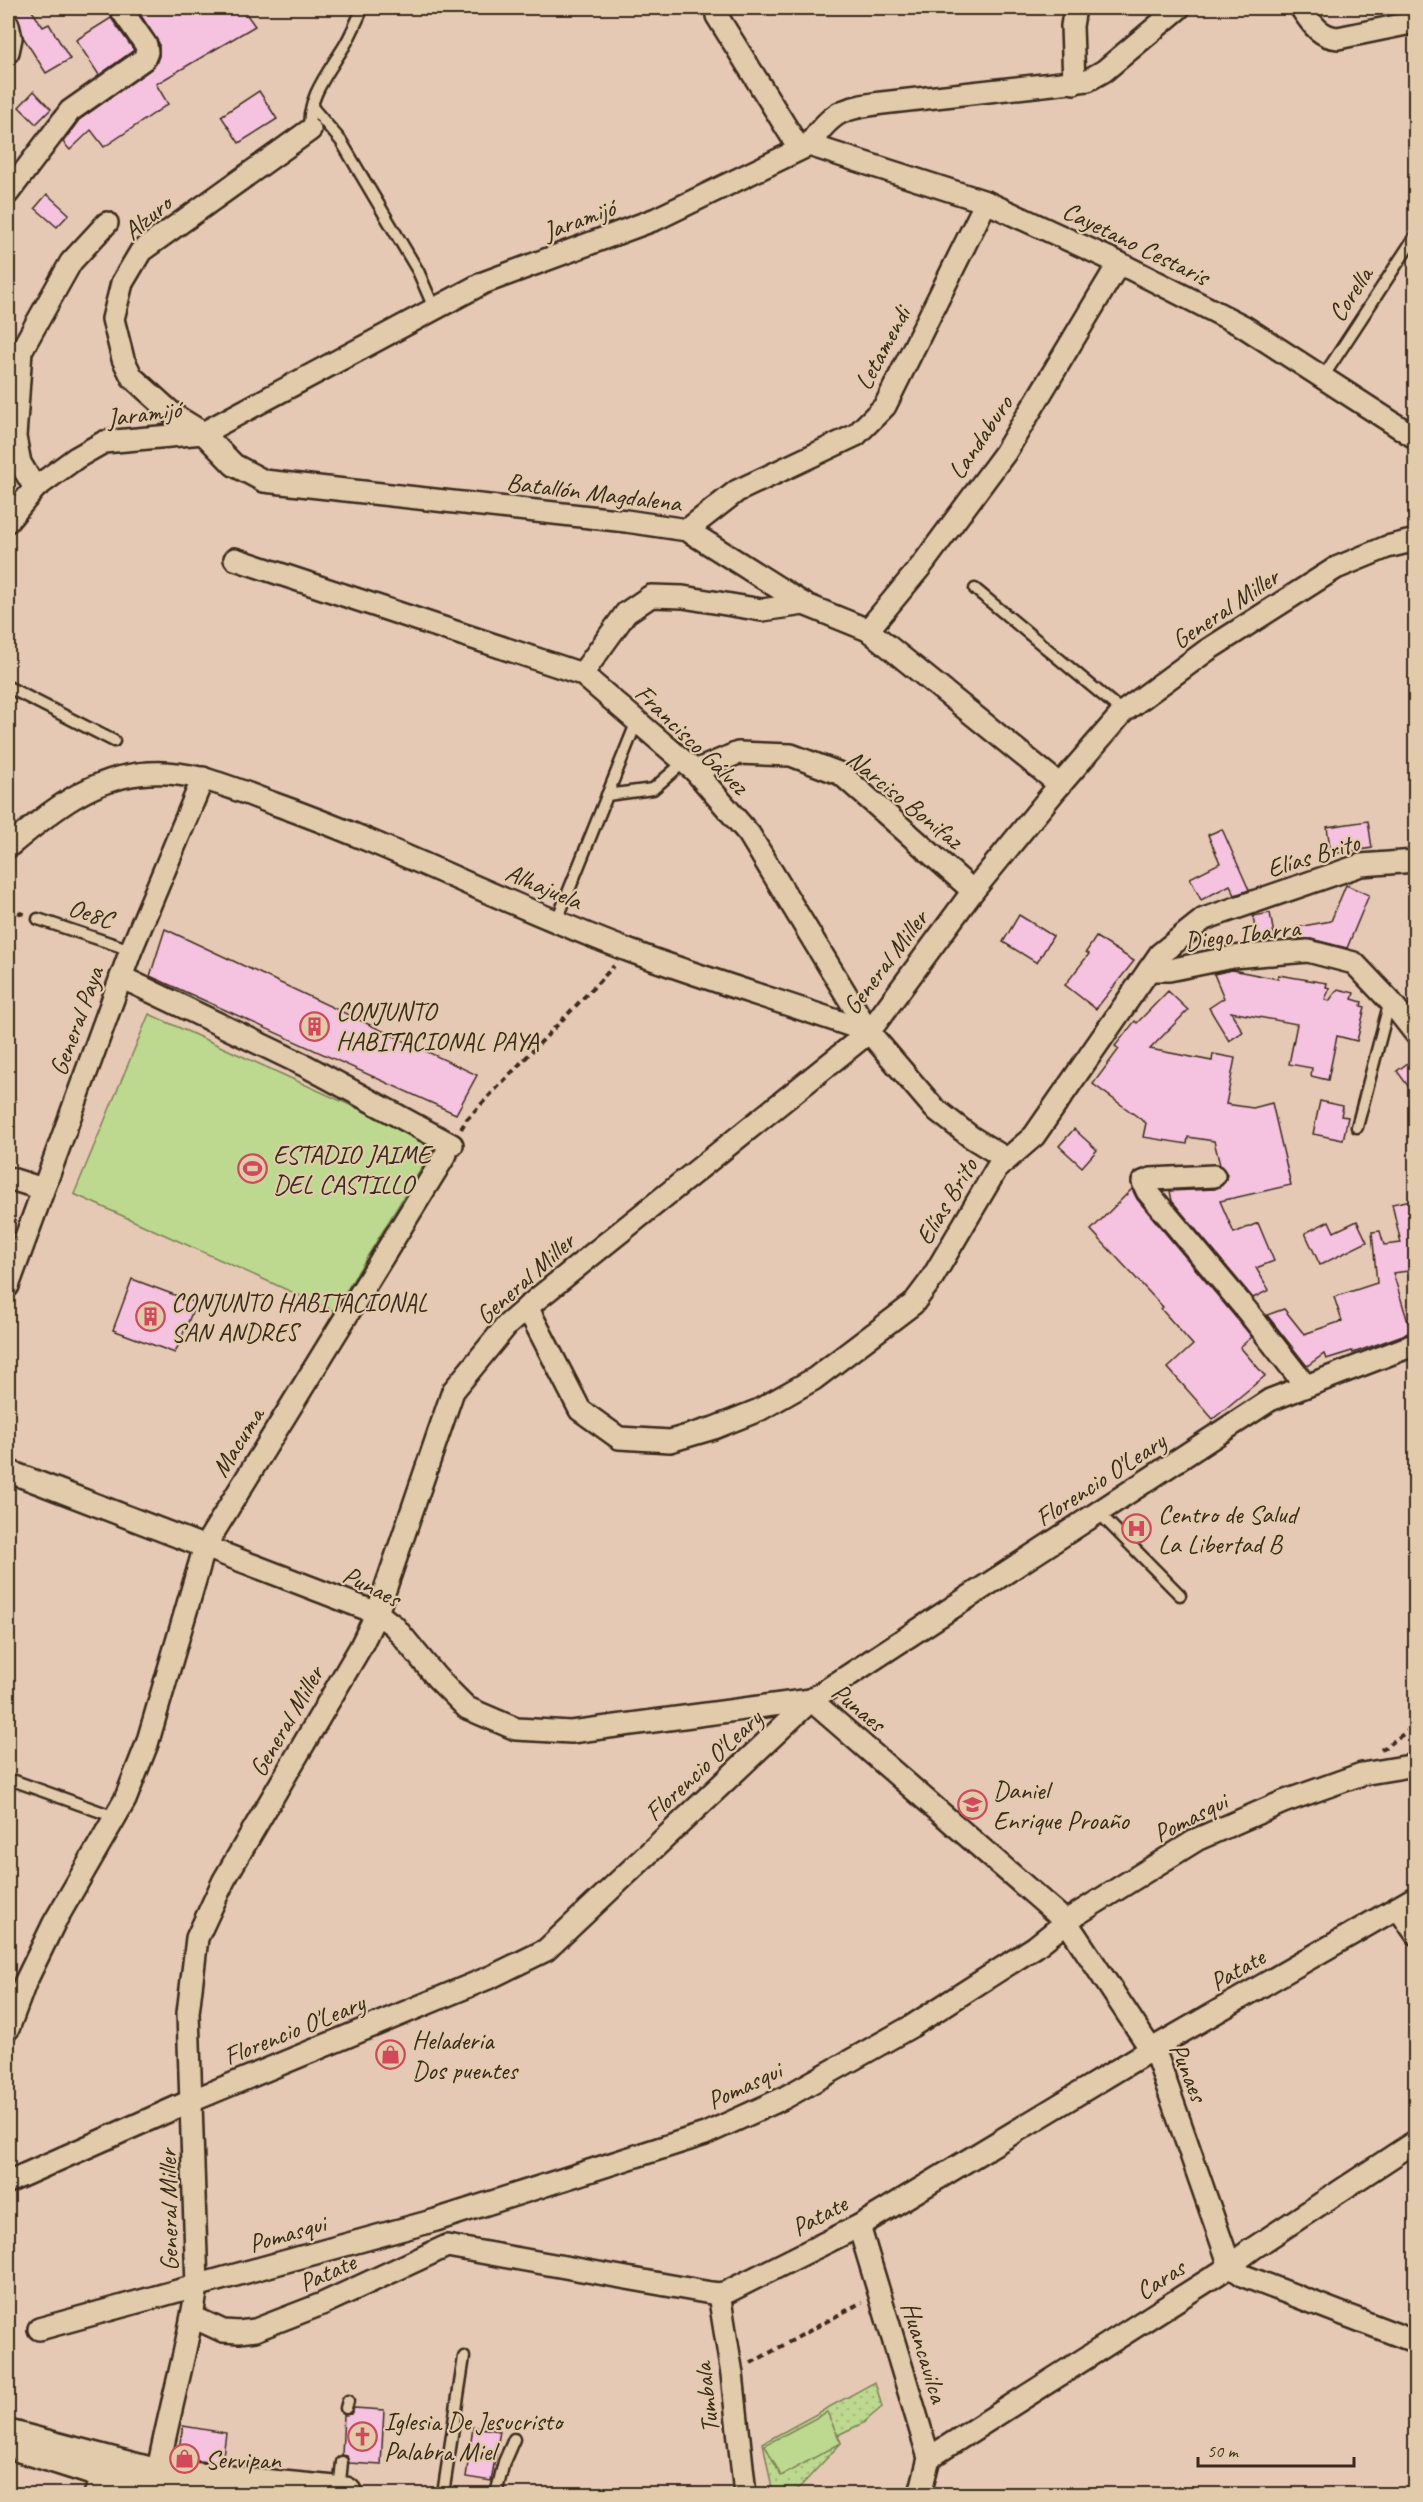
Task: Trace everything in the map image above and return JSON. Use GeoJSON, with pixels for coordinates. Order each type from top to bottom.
{"type":"FeatureCollection","features":[{"type":"Feature","properties":{"kind":"main road"},"geometry":{"type":"LineString","coordinates":[[8,2437],[103,2481],[156,2482],[238,2489],[341,2478],[345,2494]]}},
{"type":"Feature","properties":{"kind":"street"},"geometry":{"type":"LineString","coordinates":[[8,193],[70,111],[144,59],[147,52],[146,45],[120,8]]}},
{"type":"Feature","properties":{"kind":"street"},"geometry":{"type":"LineString","coordinates":[[716,8],[717,16],[804,147]]}},
{"type":"Feature","properties":{"kind":"street"},"geometry":{"type":"LineString","coordinates":[[1074,83],[1072,26],[1075,8]]}},
{"type":"Feature","properties":{"kind":"street"},"geometry":{"type":"LineString","coordinates":[[1301,8],[1322,34],[1338,38],[1416,22]]}},
{"type":"Feature","properties":{"kind":"street","name":"Jaramijó"},"geometry":{"type":"LineString","coordinates":[[8,521],[14,501],[76,458],[104,442],[203,433],[483,283],[656,219],[804,147],[838,112],[852,107],[1088,80],[1104,70],[1170,11]]}},
{"type":"Feature","properties":{"kind":"street"},"geometry":{"type":"LineString","coordinates":[[8,25],[11,38],[8,52]]}},
{"type":"Feature","properties":{"kind":"street","name":"Alzuro"},"geometry":{"type":"LineString","coordinates":[[203,433],[174,415],[132,376],[123,359],[113,319],[122,283],[141,251],[310,130]]}},
{"type":"Feature","properties":{"kind":"street","name":"Cayetano Cestaris"},"geometry":{"type":"LineString","coordinates":[[804,147],[986,202],[1119,263],[1243,326],[1416,438]]}},
{"type":"Feature","properties":{"kind":"street","name":"Letamendi"},"geometry":{"type":"LineString","coordinates":[[687,530],[737,491],[856,435],[885,405],[986,202]]}},
{"type":"Feature","properties":{"kind":"street"},"geometry":{"type":"LineString","coordinates":[[34,488],[20,463],[15,437],[21,351],[71,262],[107,223]]}},
{"type":"Feature","properties":{"kind":"street","name":"Landaburo"},"geometry":{"type":"LineString","coordinates":[[868,630],[922,565],[1005,453],[1119,263]]}},
{"type":"Feature","properties":{"kind":"street","name":"Batallón Magdalena"},"geometry":{"type":"LineString","coordinates":[[203,433],[234,465],[264,481],[626,521],[687,530],[804,604],[868,630],[1060,784]]}},
{"type":"Feature","properties":{"kind":"street","name":"General Miller"},"geometry":{"type":"LineString","coordinates":[[156,2482],[180,2364],[193,2317],[197,2286],[193,2100],[188,2013],[197,1938],[224,1880],[360,1648],[377,1613],[453,1391],[507,1325],[527,1307],[869,1032],[973,891],[1060,784],[1123,712],[1206,651],[1336,568],[1387,547],[1416,540]]}},
{"type":"Feature","properties":{"kind":"street","name":"Francisco Gálvez"},"geometry":{"type":"LineString","coordinates":[[236,560],[582,674],[689,767],[749,834],[869,1032],[934,1108],[971,1137],[1005,1158]]}},
{"type":"Feature","properties":{"kind":"street"},"geometry":{"type":"LineString","coordinates":[[582,674],[626,613],[651,596],[683,597],[762,610],[804,604]]}},
{"type":"Feature","properties":{"kind":"street","name":"Narciso Bonifaz"},"geometry":{"type":"LineString","coordinates":[[689,767],[738,753],[791,754],[841,774],[973,891]]}},
{"type":"Feature","properties":{"kind":"street","name":"Alhajuela"},"geometry":{"type":"LineString","coordinates":[[8,847],[52,809],[93,786],[121,776],[177,773],[203,778],[313,817],[629,951],[869,1032]]}},
{"type":"Feature","properties":{"kind":"street","name":"General Paya"},"geometry":{"type":"LineString","coordinates":[[8,1286],[131,950],[203,778]]}},
{"type":"Feature","properties":{"kind":"street","name":"Elías Brito"},"geometry":{"type":"LineString","coordinates":[[527,1307],[580,1410],[619,1438],[670,1441],[714,1428],[759,1410],[814,1379],[913,1304],[931,1280],[997,1168],[1005,1158],[1034,1136],[1160,954],[1204,919],[1361,865],[1416,861]]}},
{"type":"Feature","properties":{"kind":"street","name":"Diego Ibarra"},"geometry":{"type":"LineString","coordinates":[[1149,970],[1169,970],[1233,957],[1308,951],[1354,963],[1390,1001],[1416,1034]]}},
{"type":"Feature","properties":{"kind":"street"},"geometry":{"type":"LineString","coordinates":[[121,977],[306,1066],[449,1149]]}},
{"type":"Feature","properties":{"kind":"street","name":"Macuma"},"geometry":{"type":"LineString","coordinates":[[8,2028],[25,1983],[54,1923],[125,1800],[147,1744],[205,1546],[449,1149]]}},
{"type":"Feature","properties":{"kind":"street"},"geometry":{"type":"LineString","coordinates":[[1214,1176],[1151,1179],[1143,1182],[1147,1191],[1248,1312],[1305,1385]]}},
{"type":"Feature","properties":{"kind":"street"},"geometry":{"type":"LineString","coordinates":[[8,1178],[43,1189]]}},
{"type":"Feature","properties":{"kind":"street","name":"Florencio O'Leary"},"geometry":{"type":"LineString","coordinates":[[8,2182],[193,2100],[493,1976],[546,1950],[811,1700],[1270,1400],[1416,1344]]}},
{"type":"Feature","properties":{"kind":"street","name":"Punaes"},"geometry":{"type":"LineString","coordinates":[[8,1470],[377,1613],[394,1626],[437,1678],[467,1708],[516,1730],[571,1732],[811,1700],[1072,1930],[1152,2049],[1230,2266]]}},
{"type":"Feature","properties":{"kind":"street","name":"Pomasqui"},"geometry":{"type":"LineString","coordinates":[[39,2329],[436,2220],[705,2134],[784,2098],[912,2026],[1035,1947],[1065,1923],[1198,1839],[1282,1802],[1362,1774],[1416,1765]]}},
{"type":"Feature","properties":{"kind":"street"},"geometry":{"type":"LineString","coordinates":[[1407,1902],[1416,1934]]}},
{"type":"Feature","properties":{"kind":"street","name":"Patate"},"geometry":{"type":"LineString","coordinates":[[719,2294],[859,2226],[1152,2049],[1407,1902]]}},
{"type":"Feature","properties":{"kind":"street","name":"Caras"},"geometry":{"type":"LineString","coordinates":[[930,2458],[1230,2266],[1252,2249],[1416,2141]]}},
{"type":"Feature","properties":{"kind":"street"},"geometry":{"type":"LineString","coordinates":[[436,2220],[447,2232],[447,2246],[719,2294]]}},
{"type":"Feature","properties":{"kind":"street","name":"Huancavilca"},"geometry":{"type":"LineString","coordinates":[[859,2226],[930,2458]]}},
{"type":"Feature","properties":{"kind":"street","name":"Patate"},"geometry":{"type":"LineString","coordinates":[[193,2317],[223,2331],[255,2330],[322,2304],[447,2246]]}},
{"type":"Feature","properties":{"kind":"street"},"geometry":{"type":"LineString","coordinates":[[1230,2266],[1244,2276],[1416,2342]]}},
{"type":"Feature","properties":{"kind":"street","name":"Tumbala"},"geometry":{"type":"LineString","coordinates":[[719,2294],[732,2374],[745,2494]]}},
{"type":"Feature","properties":{"kind":"street"},"geometry":{"type":"LineString","coordinates":[[920,2494],[930,2458]]}},
{"type":"Feature","properties":{"kind":"lane"},"geometry":{"type":"LineString","coordinates":[[310,130],[308,119],[325,75],[346,43],[363,8]]}},
{"type":"Feature","properties":{"kind":"lane"},"geometry":{"type":"LineString","coordinates":[[312,107],[341,141],[418,271],[434,308]]}},
{"type":"Feature","properties":{"kind":"lane","name":"Corella"},"geometry":{"type":"LineString","coordinates":[[1323,377],[1416,235]]}},
{"type":"Feature","properties":{"kind":"lane"},"geometry":{"type":"LineString","coordinates":[[975,589],[1123,712]]}},
{"type":"Feature","properties":{"kind":"lane"},"geometry":{"type":"LineString","coordinates":[[8,687],[114,741]]}},
{"type":"Feature","properties":{"kind":"lane"},"geometry":{"type":"LineString","coordinates":[[557,920],[637,721]]}},
{"type":"Feature","properties":{"kind":"lane"},"geometry":{"type":"LineString","coordinates":[[607,795],[653,789],[689,767]]}},
{"type":"Feature","properties":{"kind":"lane","name":"Oe8C"},"geometry":{"type":"LineString","coordinates":[[38,919],[131,950]]}},
{"type":"Feature","properties":{"kind":"lane"},"geometry":{"type":"LineString","coordinates":[[1357,1127],[1390,1001]]}},
{"type":"Feature","properties":{"kind":"lane"},"geometry":{"type":"LineString","coordinates":[[1098,1512],[1180,1595]]}},
{"type":"Feature","properties":{"kind":"lane"},"geometry":{"type":"LineString","coordinates":[[15,1781],[115,1816]]}},
{"type":"Feature","properties":{"kind":"lane"},"geometry":{"type":"LineString","coordinates":[[443,2494],[464,2357]]}},
{"type":"Feature","properties":{"kind":"lane"},"geometry":{"type":"LineString","coordinates":[[496,2494],[504,2463],[514,2439]]}},
{"type":"Feature","properties":{"kind":"lane"},"geometry":{"type":"LineString","coordinates":[[8,2453],[103,2481]]}},
{"type":"Feature","properties":{"kind":"path"},"geometry":{"type":"LineString","coordinates":[[449,1149],[468,1119],[629,951]]}},
{"type":"Feature","properties":{"kind":"path"},"geometry":{"type":"LineString","coordinates":[[732,2374],[879,2292]]}},
{"type":"Feature","properties":{"kind":"green space","name":"ESTADIO JAIME DEL CASTILLO"},"geometry":{"type":"Polygon","coordinates":[[[149,1014],[436,1144],[334,1311],[74,1194],[149,1014]]]}},
{"type":"Feature","properties":{"kind":"green space"},"geometry":{"type":"Polygon","coordinates":[[[875,2382],[882,2407],[863,2423],[838,2435],[841,2443],[798,2489],[791,2494],[773,2494],[763,2443],[875,2382]]]}},
{"type":"Feature","properties":{"kind":"green space"},"geometry":{"type":"Polygon","coordinates":[[[827,2412],[841,2443],[781,2476],[765,2445],[827,2412]]]}},
{"type":"Feature","properties":{"kind":"building"},"geometry":{"type":"Polygon","coordinates":[[[8,8],[30,8],[43,27],[49,24],[70,59],[46,73],[23,37],[18,17],[8,13],[8,8]]]}},
{"type":"Feature","properties":{"kind":"building"},"geometry":{"type":"Polygon","coordinates":[[[142,8],[242,8],[255,26],[156,84],[168,104],[104,147],[91,130],[70,150],[63,142],[79,120],[156,64],[159,56],[159,43],[138,11],[142,8]]]}},
{"type":"Feature","properties":{"kind":"building"},"geometry":{"type":"Polygon","coordinates":[[[111,18],[134,50],[99,75],[76,40],[111,18]]]}},
{"type":"Feature","properties":{"kind":"building"},"geometry":{"type":"Polygon","coordinates":[[[34,91],[51,109],[36,124],[19,107],[34,91]]]}},
{"type":"Feature","properties":{"kind":"building"},"geometry":{"type":"Polygon","coordinates":[[[259,91],[277,119],[239,143],[221,116],[259,91]]]}},
{"type":"Feature","properties":{"kind":"building"},"geometry":{"type":"Polygon","coordinates":[[[47,194],[69,214],[57,227],[35,208],[47,194]]]}},
{"type":"Feature","properties":{"kind":"building"},"geometry":{"type":"Polygon","coordinates":[[[1368,821],[1372,848],[1331,854],[1327,827],[1368,821]]]}},
{"type":"Feature","properties":{"kind":"building"},"geometry":{"type":"Polygon","coordinates":[[[1222,829],[1249,890],[1235,895],[1230,885],[1201,900],[1190,878],[1220,863],[1208,835],[1222,829]]]}},
{"type":"Feature","properties":{"kind":"building"},"geometry":{"type":"Polygon","coordinates":[[[1346,885],[1369,895],[1347,948],[1311,939],[1299,939],[1297,927],[1331,921],[1346,885]]]}},
{"type":"Feature","properties":{"kind":"building"},"geometry":{"type":"Polygon","coordinates":[[[1270,913],[1275,940],[1257,942],[1253,916],[1270,913]]]}},
{"type":"Feature","properties":{"kind":"building"},"geometry":{"type":"Polygon","coordinates":[[[1019,915],[1053,936],[1037,963],[1003,942],[1019,915]]]}},
{"type":"Feature","properties":{"kind":"building","name":"CONJUNTO HABITACIONAL PAYA"},"geometry":{"type":"Polygon","coordinates":[[[165,929],[477,1075],[456,1114],[150,976],[165,929]]]}},
{"type":"Feature","properties":{"kind":"building"},"geometry":{"type":"Polygon","coordinates":[[[1096,937],[1134,961],[1096,1009],[1065,985],[1089,954],[1086,952],[1096,937]]]}},
{"type":"Feature","properties":{"kind":"building"},"geometry":{"type":"Polygon","coordinates":[[[1232,970],[1278,979],[1278,975],[1327,983],[1326,987],[1330,988],[1325,999],[1329,1001],[1338,989],[1354,993],[1352,999],[1362,1002],[1361,1006],[1365,1007],[1357,1041],[1337,1036],[1328,1080],[1311,1076],[1312,1068],[1289,1064],[1297,1024],[1231,1012],[1243,1032],[1229,1041],[1209,1008],[1224,998],[1214,974],[1232,970]]]}},
{"type":"Feature","properties":{"kind":"building"},"geometry":{"type":"Polygon","coordinates":[[[1168,991],[1188,1010],[1150,1049],[1212,1061],[1213,1054],[1235,1058],[1226,1104],[1253,1108],[1272,1103],[1291,1185],[1220,1201],[1234,1233],[1258,1223],[1274,1261],[1256,1268],[1269,1290],[1253,1298],[1172,1201],[1170,1191],[1215,1189],[1225,1182],[1227,1175],[1220,1165],[1214,1141],[1188,1137],[1187,1144],[1143,1137],[1146,1123],[1093,1084],[1119,1049],[1115,1046],[1135,1021],[1137,1023],[1168,991]]]}},
{"type":"Feature","properties":{"kind":"building"},"geometry":{"type":"Polygon","coordinates":[[[1416,1057],[1416,1097],[1397,1071],[1416,1057]]]}},
{"type":"Feature","properties":{"kind":"building"},"geometry":{"type":"Polygon","coordinates":[[[1320,1101],[1343,1106],[1341,1116],[1348,1117],[1343,1140],[1313,1134],[1320,1101]]]}},
{"type":"Feature","properties":{"kind":"building"},"geometry":{"type":"Polygon","coordinates":[[[1074,1129],[1097,1150],[1082,1167],[1059,1146],[1074,1129]]]}},
{"type":"Feature","properties":{"kind":"building"},"geometry":{"type":"Polygon","coordinates":[[[1132,1189],[1137,1199],[1252,1337],[1240,1347],[1265,1376],[1213,1419],[1168,1368],[1193,1345],[1161,1309],[1163,1307],[1091,1230],[1132,1189]]]}},
{"type":"Feature","properties":{"kind":"building"},"geometry":{"type":"Polygon","coordinates":[[[1416,1199],[1416,1275],[1409,1275],[1408,1271],[1393,1273],[1411,1332],[1353,1353],[1352,1351],[1326,1359],[1324,1354],[1307,1366],[1267,1315],[1284,1309],[1304,1334],[1342,1321],[1334,1297],[1377,1283],[1372,1232],[1380,1231],[1384,1245],[1401,1243],[1392,1204],[1416,1199]]]}},
{"type":"Feature","properties":{"kind":"building"},"geometry":{"type":"Polygon","coordinates":[[[1329,1221],[1334,1232],[1357,1221],[1367,1242],[1320,1265],[1305,1233],[1329,1221]]]}},
{"type":"Feature","properties":{"kind":"building","name":"CONJUNTO HABITACIONAL SAN ANDRES"},"geometry":{"type":"Polygon","coordinates":[[[132,1279],[196,1303],[175,1353],[113,1330],[132,1279]]]}},
{"type":"Feature","properties":{"kind":"building","name":"Iglesia De Jesucristo Palabra Miel"},"geometry":{"type":"Polygon","coordinates":[[[354,2408],[384,2410],[381,2465],[349,2463],[347,2456],[342,2455],[344,2415],[351,2414],[354,2408]]]}},
{"type":"Feature","properties":{"kind":"building"},"geometry":{"type":"Polygon","coordinates":[[[183,2426],[226,2433],[222,2463],[177,2459],[183,2426]]]}},
{"type":"Feature","properties":{"kind":"building"},"geometry":{"type":"Polygon","coordinates":[[[473,2427],[500,2431],[491,2481],[466,2477],[473,2427]]]}},
{"type":"Feature","properties":{"kind":"place","name":"CONJUNTO HABITACIONAL PAYA"},"geometry":{"type":"Point","coordinates":[315,1026]}},
{"type":"Feature","properties":{"kind":"place","name":"ESTADIO JAIME DEL CASTILLO"},"geometry":{"type":"Point","coordinates":[252,1169]}},
{"type":"Feature","properties":{"kind":"place","name":"CONJUNTO HABITACIONAL SAN ANDRES"},"geometry":{"type":"Point","coordinates":[150,1317]}},
{"type":"Feature","properties":{"kind":"place","name":"Centro de Salud La Libertad B"},"geometry":{"type":"Point","coordinates":[1137,1529]}},
{"type":"Feature","properties":{"kind":"place","name":"Daniel Enrique Proaño"},"geometry":{"type":"Point","coordinates":[972,1805]}},
{"type":"Feature","properties":{"kind":"place","name":"Heladeria Dos puentes"},"geometry":{"type":"Point","coordinates":[391,2055]}},
{"type":"Feature","properties":{"kind":"place","name":"Iglesia De Jesucristo Palabra Miel"},"geometry":{"type":"Point","coordinates":[363,2436]}},
{"type":"Feature","properties":{"kind":"place","name":"Servipan"},"geometry":{"type":"Point","coordinates":[184,2459]}}]}
